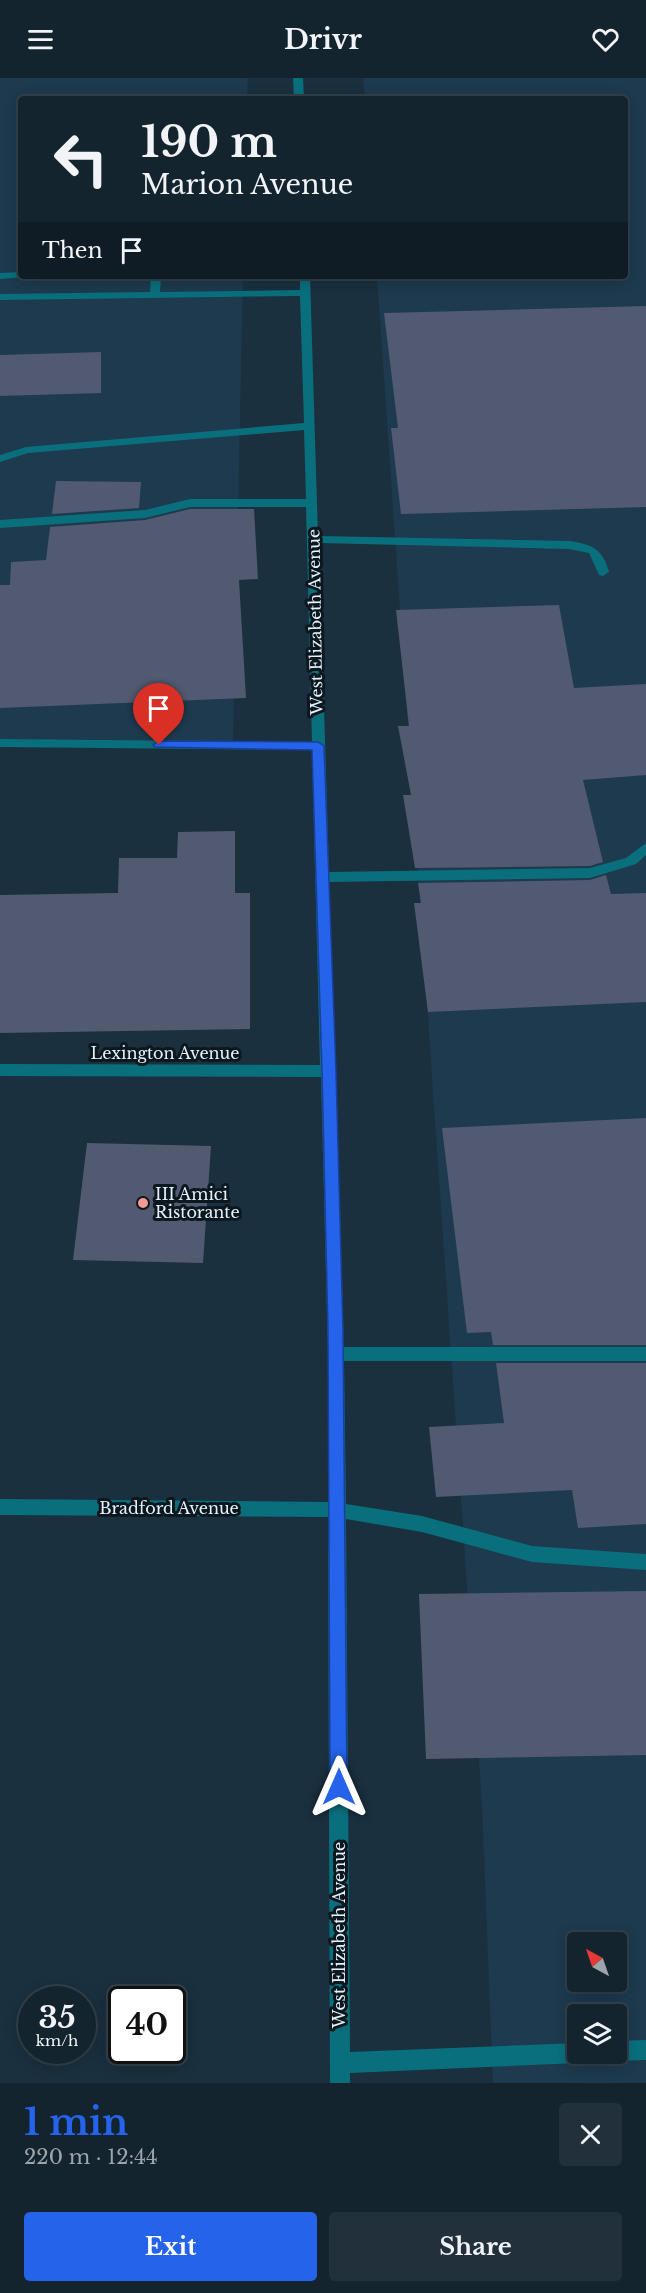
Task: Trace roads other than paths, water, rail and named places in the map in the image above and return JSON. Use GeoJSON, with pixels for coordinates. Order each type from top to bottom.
{"type":"FeatureCollection","features":[{"type":"Feature","properties":{"kind":"street"},"geometry":{"type":"LineString","coordinates":[[298,78],[299,96]]}},
{"type":"Feature","properties":{"kind":"street"},"geometry":{"type":"LineString","coordinates":[[0,276],[18,275]]}},
{"type":"Feature","properties":{"kind":"street"},"geometry":{"type":"LineString","coordinates":[[155,294],[156,279]]}},
{"type":"Feature","properties":{"kind":"street","name":"West Elizabeth Avenue"},"geometry":{"type":"LineString","coordinates":[[305,279],[336,1354],[340,2073]]}},
{"type":"Feature","properties":{"kind":"street"},"geometry":{"type":"LineString","coordinates":[[0,297],[306,293]]}},
{"type":"Feature","properties":{"kind":"street"},"geometry":{"type":"LineString","coordinates":[[0,459],[26,450],[309,426]]}},
{"type":"Feature","properties":{"kind":"street"},"geometry":{"type":"LineString","coordinates":[[0,524],[145,514],[190,503],[312,503]]}},
{"type":"Feature","properties":{"kind":"street"},"geometry":{"type":"LineString","coordinates":[[313,539],[569,545],[591,548],[600,557],[603,572]]}},
{"type":"Feature","properties":{"kind":"street"},"geometry":{"type":"LineString","coordinates":[[0,743],[318,746]]}},
{"type":"Feature","properties":{"kind":"street"},"geometry":{"type":"LineString","coordinates":[[323,877],[590,873],[631,861],[646,848]]}},
{"type":"Feature","properties":{"kind":"street","name":"Lexington Avenue"},"geometry":{"type":"LineString","coordinates":[[0,1070],[329,1071]]}},
{"type":"Feature","properties":{"kind":"street"},"geometry":{"type":"LineString","coordinates":[[336,1354],[646,1354]]}},
{"type":"Feature","properties":{"kind":"street","name":"Bradford Avenue"},"geometry":{"type":"LineString","coordinates":[[0,1506],[337,1510],[422,1524],[532,1554],[646,1562]]}},
{"type":"Feature","properties":{"kind":"street"},"geometry":{"type":"LineString","coordinates":[[627,2051],[646,2050]]}},
{"type":"Feature","properties":{"kind":"street"},"geometry":{"type":"LineString","coordinates":[[340,2073],[567,2054]]}},
{"type":"Feature","properties":{"kind":"place","name":"III Amici Ristorante"},"geometry":{"type":"Point","coordinates":[143,1203]}}]}
